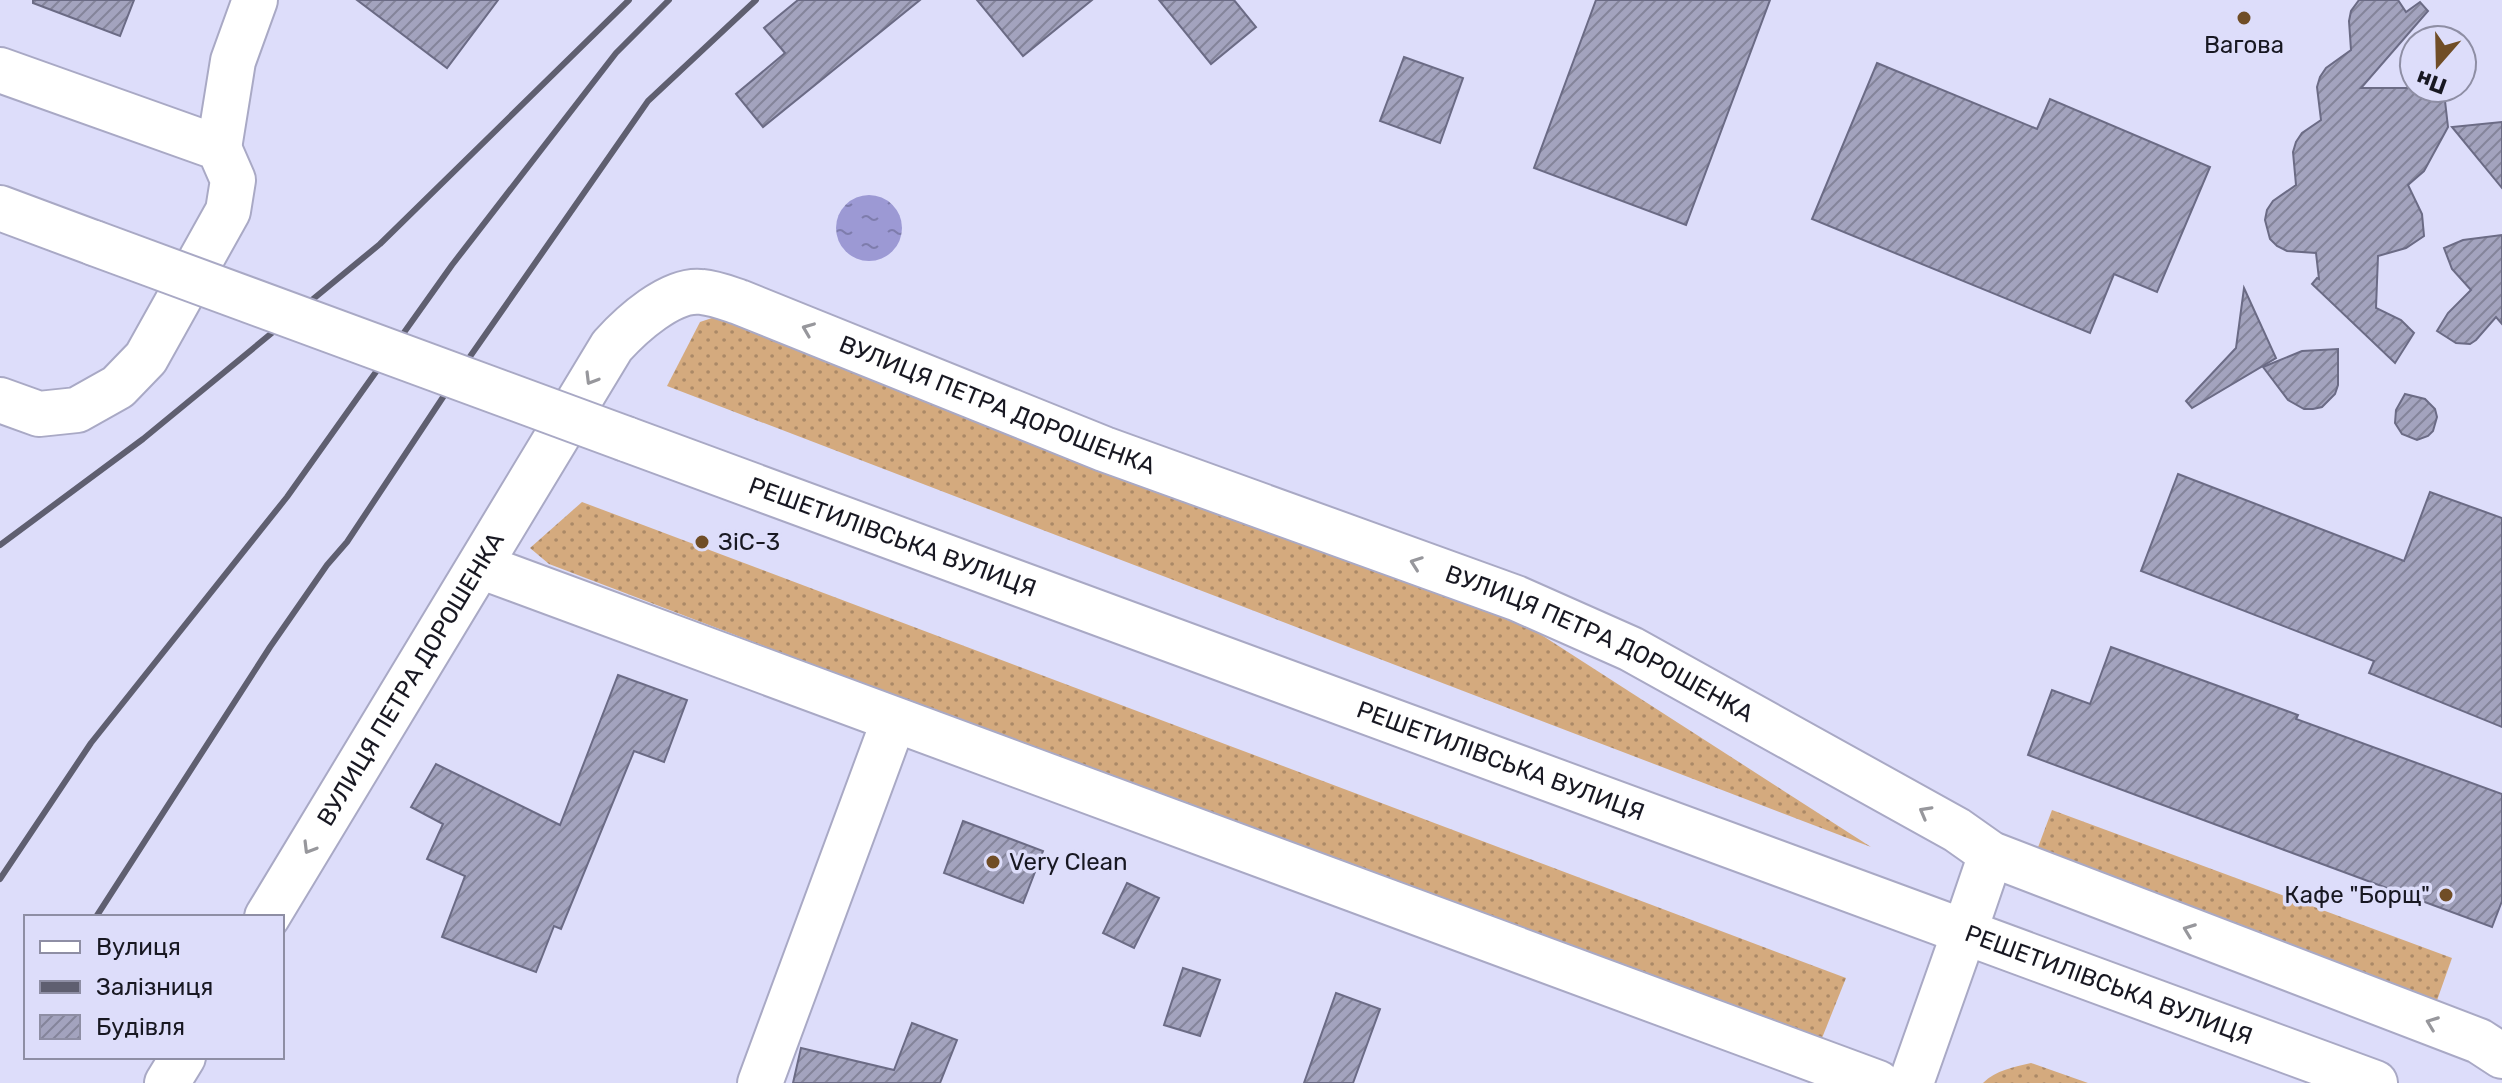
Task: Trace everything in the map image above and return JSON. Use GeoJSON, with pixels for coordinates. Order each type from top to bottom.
{"type":"FeatureCollection","features":[{"type":"Feature","properties":{"kind":"street"},"geometry":{"type":"LineString","coordinates":[[0,400],[39,414],[77,410],[118,387],[146,358],[228,211],[233,180],[219,148],[233,61],[255,0]]}},
{"type":"Feature","properties":{"kind":"street"},"geometry":{"type":"LineString","coordinates":[[0,70],[219,148]]}},
{"type":"Feature","properties":{"kind":"street","name":"РЕШЕТИЛІВСЬКА ВУЛИЦЯ"},"geometry":{"type":"LineString","coordinates":[[0,208],[2375,1083]]}},
{"type":"Feature","properties":{"kind":"street","name":"ВУЛИЦЯ ПЕТРА ДОРОШЕНКА"},"geometry":{"type":"LineString","coordinates":[[268,915],[612,346],[635,321],[660,305],[679,295],[699,291],[739,302],[1104,449],[1516,598],[1659,664],[1957,830],[1991,854],[2479,1041],[2502,1056]]}},
{"type":"Feature","properties":{"kind":"street"},"geometry":{"type":"LineString","coordinates":[[480,566],[1878,1083]]}},
{"type":"Feature","properties":{"kind":"street"},"geometry":{"type":"LineString","coordinates":[[760,1083],[894,720]]}},
{"type":"Feature","properties":{"kind":"street"},"geometry":{"type":"LineString","coordinates":[[1911,1083],[1991,854]]}},
{"type":"Feature","properties":{"kind":"street"},"geometry":{"type":"LineString","coordinates":[[167,1083],[182,1059]]}},
{"type":"Feature","properties":{"kind":"shaded area"},"geometry":{"type":"Polygon","coordinates":[[[718,316],[1512,616],[1871,847],[667,386],[700,322],[718,316]]]}},
{"type":"Feature","properties":{"kind":"shaded area"},"geometry":{"type":"Polygon","coordinates":[[[582,502],[1846,978],[1818,1048],[549,564],[530,548],[582,502]]]}},
{"type":"Feature","properties":{"kind":"shaded area"},"geometry":{"type":"Polygon","coordinates":[[[2052,810],[2452,958],[2435,1006],[2034,858],[2052,810]]]}},
{"type":"Feature","properties":{"kind":"shaded area"},"geometry":{"type":"Polygon","coordinates":[[[2031,1063],[2088,1083],[1983,1083],[1999,1072],[2031,1063]]]}},
{"type":"Feature","properties":{"kind":"water"},"geometry":{"type":"Polygon","coordinates":[[[869,195],[882,197],[897,210],[902,228],[900,241],[887,256],[869,261],[856,259],[841,246],[836,228],[838,215],[851,200],[869,195]]]}},
{"type":"Feature","properties":{"kind":"building"},"geometry":{"type":"Polygon","coordinates":[[[33,0],[134,0],[120,36],[33,3],[33,0]]]}},
{"type":"Feature","properties":{"kind":"building"},"geometry":{"type":"Polygon","coordinates":[[[357,0],[498,0],[447,68],[357,0]]]}},
{"type":"Feature","properties":{"kind":"building"},"geometry":{"type":"Polygon","coordinates":[[[798,0],[920,0],[763,127],[736,94],[785,53],[764,28],[798,0]]]}},
{"type":"Feature","properties":{"kind":"building"},"geometry":{"type":"Polygon","coordinates":[[[977,0],[1092,0],[1023,56],[977,0]]]}},
{"type":"Feature","properties":{"kind":"building"},"geometry":{"type":"Polygon","coordinates":[[[1159,0],[1234,0],[1256,27],[1211,64],[1159,0]]]}},
{"type":"Feature","properties":{"kind":"building"},"geometry":{"type":"Polygon","coordinates":[[[1596,0],[1770,0],[1686,225],[1534,168],[1596,0]]]}},
{"type":"Feature","properties":{"kind":"building"},"geometry":{"type":"Polygon","coordinates":[[[2359,0],[2398,0],[2406,12],[2420,2],[2428,11],[2417,24],[2398,24],[2398,45],[2361,88],[2398,88],[2398,104],[2445,104],[2448,127],[2424,171],[2408,185],[2422,214],[2424,236],[2406,248],[2378,256],[2376,308],[2401,320],[2414,333],[2395,363],[2312,284],[2319,279],[2316,253],[2287,251],[2277,246],[2270,239],[2265,220],[2273,201],[2296,185],[2293,152],[2296,142],[2302,133],[2321,120],[2317,87],[2320,77],[2326,68],[2351,50],[2351,11],[2359,0]]]}},
{"type":"Feature","properties":{"kind":"building"},"geometry":{"type":"Polygon","coordinates":[[[1404,57],[1463,78],[1440,143],[1380,121],[1404,57]]]}},
{"type":"Feature","properties":{"kind":"building"},"geometry":{"type":"Polygon","coordinates":[[[1877,63],[2037,129],[2050,99],[2210,167],[2157,292],[2114,274],[2090,333],[1812,219],[1877,63]]]}},
{"type":"Feature","properties":{"kind":"building"},"geometry":{"type":"Polygon","coordinates":[[[2502,122],[2502,188],[2452,127],[2502,122]]]}},
{"type":"Feature","properties":{"kind":"building"},"geometry":{"type":"Polygon","coordinates":[[[2502,235],[2502,324],[2496,317],[2470,344],[2456,343],[2437,331],[2448,313],[2471,290],[2452,269],[2444,248],[2463,240],[2502,235]]]}},
{"type":"Feature","properties":{"kind":"building"},"geometry":{"type":"Polygon","coordinates":[[[2244,288],[2276,358],[2192,408],[2186,401],[2236,348],[2244,288]]]}},
{"type":"Feature","properties":{"kind":"building"},"geometry":{"type":"Polygon","coordinates":[[[2338,349],[2338,385],[2335,394],[2322,407],[2304,409],[2288,400],[2263,367],[2302,351],[2338,349]]]}},
{"type":"Feature","properties":{"kind":"building"},"geometry":{"type":"Polygon","coordinates":[[[2405,394],[2425,399],[2435,409],[2437,417],[2428,436],[2417,440],[2402,434],[2395,423],[2396,410],[2405,394]]]}},
{"type":"Feature","properties":{"kind":"building"},"geometry":{"type":"Polygon","coordinates":[[[2178,474],[2404,561],[2430,492],[2502,518],[2502,727],[2369,673],[2374,661],[2141,571],[2178,474]]]}},
{"type":"Feature","properties":{"kind":"building"},"geometry":{"type":"Polygon","coordinates":[[[2111,647],[2502,794],[2502,901],[2492,927],[2028,755],[2052,690],[2090,704],[2111,647]]]}},
{"type":"Feature","properties":{"kind":"building"},"geometry":{"type":"Polygon","coordinates":[[[618,675],[687,700],[664,762],[634,751],[561,929],[554,926],[536,972],[442,937],[465,876],[427,859],[443,824],[411,807],[436,764],[560,825],[618,675]]]}},
{"type":"Feature","properties":{"kind":"building","name":"Very Clean"},"geometry":{"type":"Polygon","coordinates":[[[963,821],[1043,851],[1023,903],[944,873],[963,821]]]}},
{"type":"Feature","properties":{"kind":"building"},"geometry":{"type":"Polygon","coordinates":[[[1127,883],[1159,898],[1134,948],[1103,933],[1127,883]]]}},
{"type":"Feature","properties":{"kind":"building"},"geometry":{"type":"Polygon","coordinates":[[[1183,968],[1220,980],[1200,1036],[1164,1025],[1183,968]]]}},
{"type":"Feature","properties":{"kind":"building"},"geometry":{"type":"Polygon","coordinates":[[[1336,993],[1380,1009],[1353,1083],[1304,1083],[1336,993]]]}},
{"type":"Feature","properties":{"kind":"building"},"geometry":{"type":"Polygon","coordinates":[[[912,1023],[957,1040],[940,1083],[793,1083],[801,1048],[894,1070],[912,1023]]]}},
{"type":"Feature","properties":{"kind":"railway"},"geometry":{"type":"LineString","coordinates":[[0,545],[143,439],[380,244],[629,0]]}},
{"type":"Feature","properties":{"kind":"railway"},"geometry":{"type":"LineString","coordinates":[[0,879],[91,743],[287,497],[452,265],[616,53],[669,0]]}},
{"type":"Feature","properties":{"kind":"railway"},"geometry":{"type":"LineString","coordinates":[[97,915],[270,647],[327,565],[347,542],[469,358],[648,101],[756,0]]}},
{"type":"Feature","properties":{"kind":"place","name":"Вагова"},"geometry":{"type":"Point","coordinates":[2244,18]}},
{"type":"Feature","properties":{"kind":"place","name":"ЗіС-3"},"geometry":{"type":"Point","coordinates":[702,542]}},
{"type":"Feature","properties":{"kind":"place","name":"Very Clean"},"geometry":{"type":"Point","coordinates":[993,862]}},
{"type":"Feature","properties":{"kind":"place","name":"Кафе \"Борщ\""},"geometry":{"type":"Point","coordinates":[2446,895]}}]}
